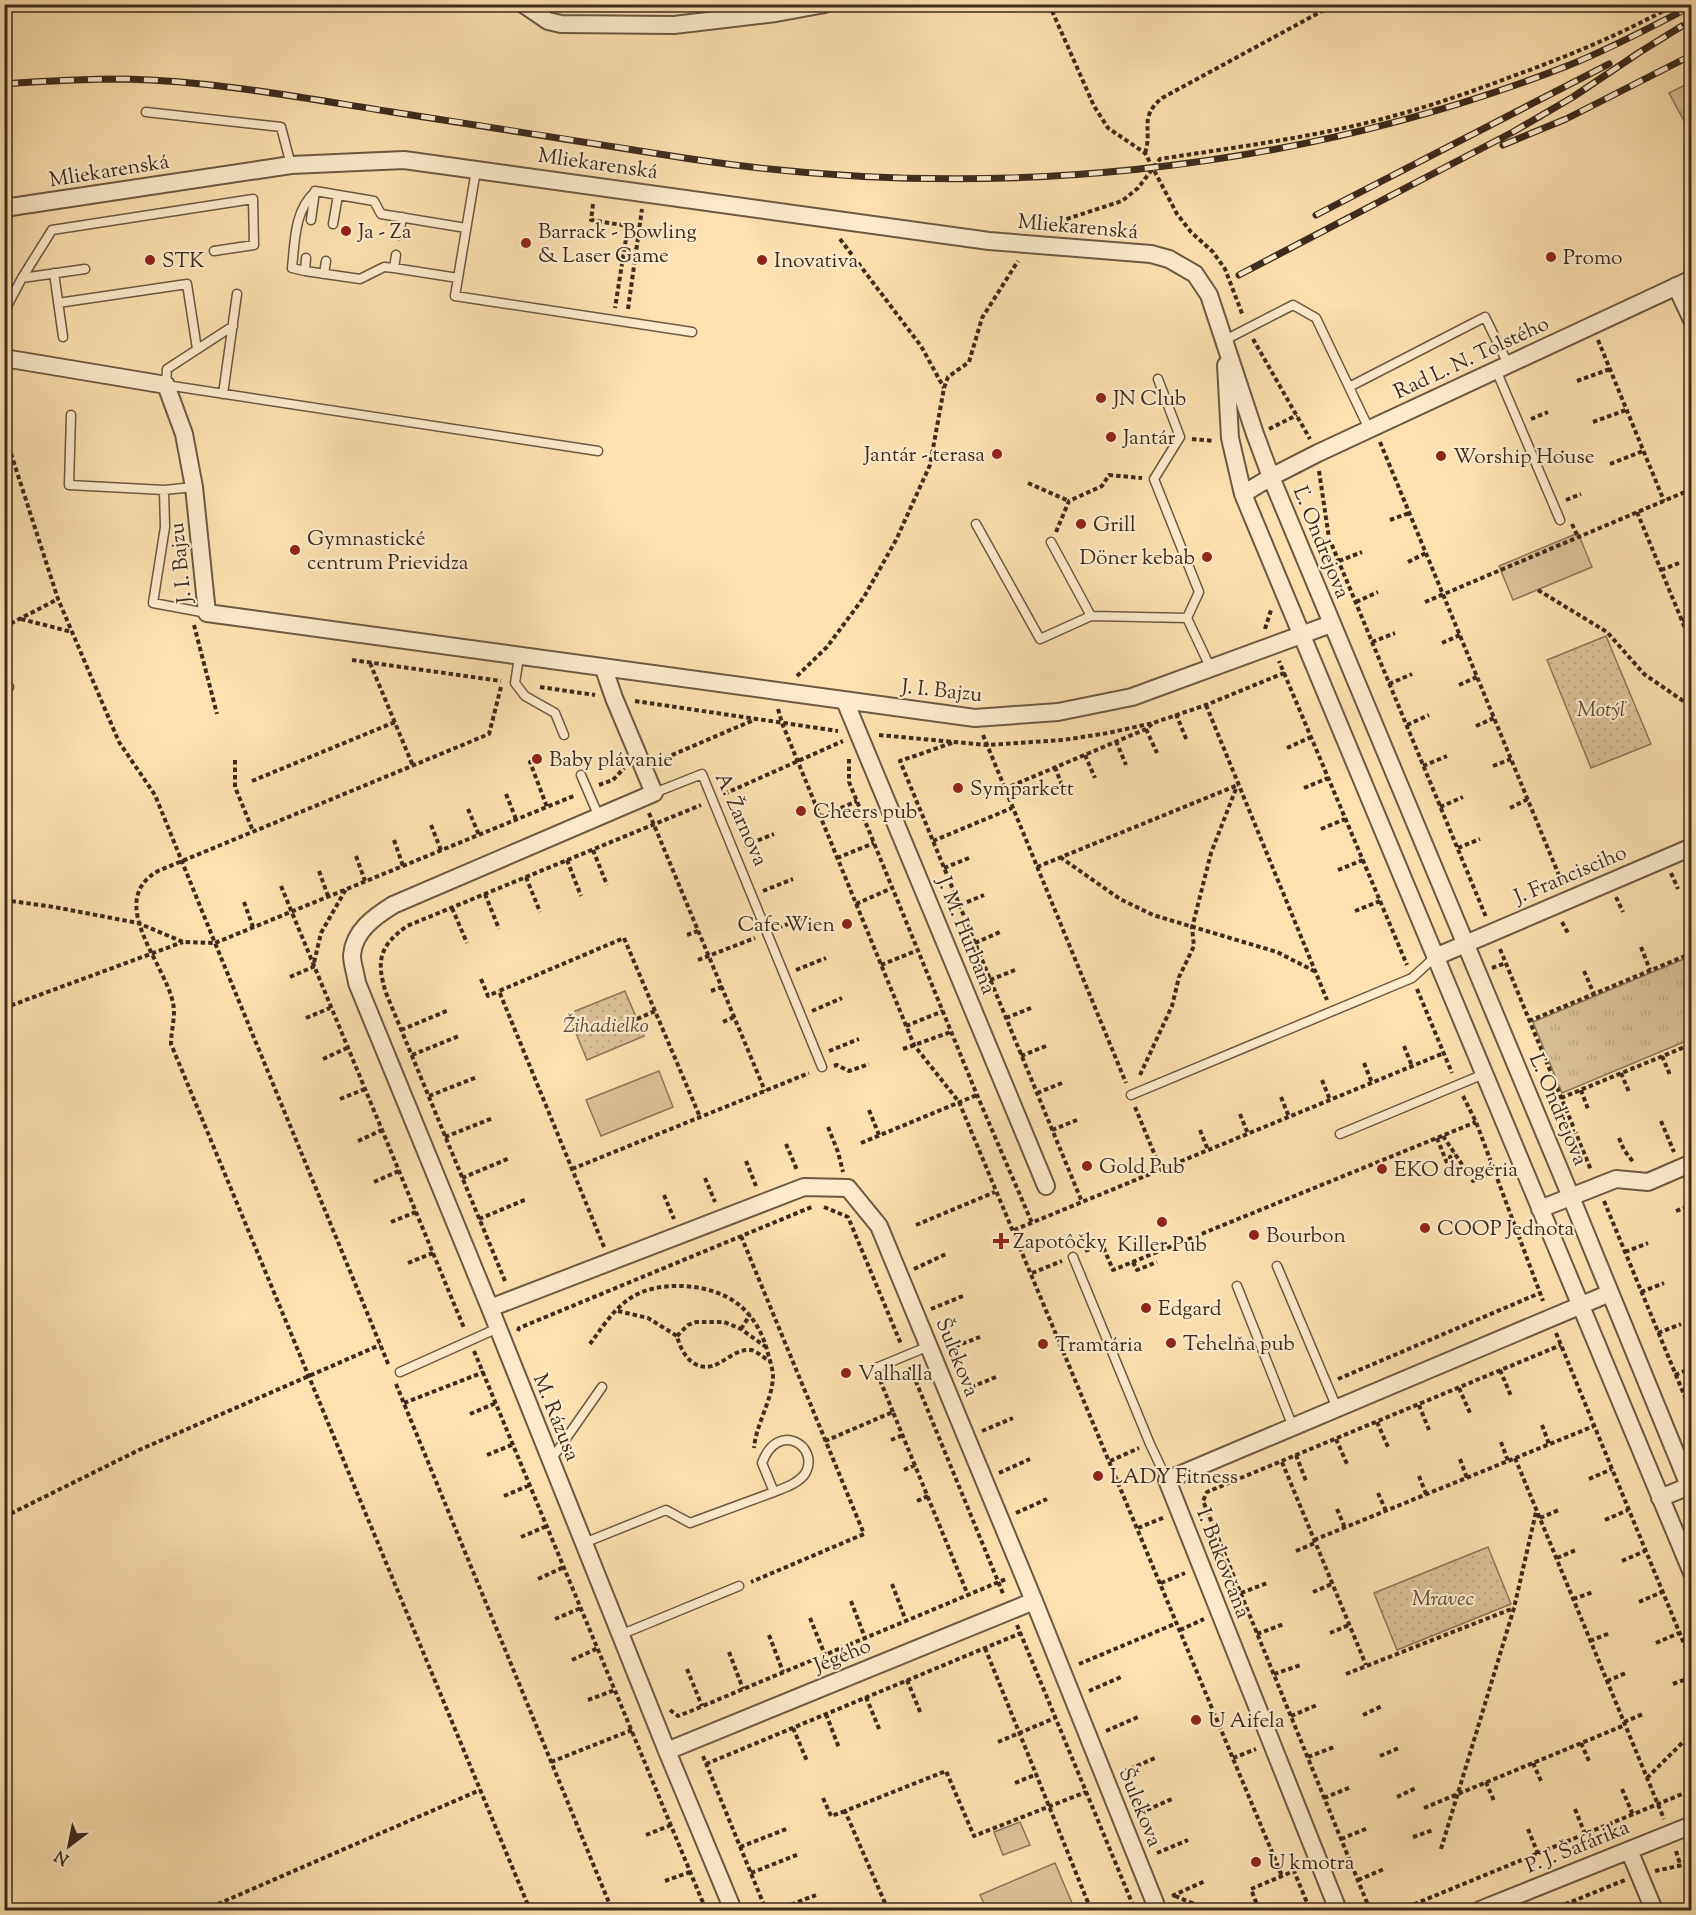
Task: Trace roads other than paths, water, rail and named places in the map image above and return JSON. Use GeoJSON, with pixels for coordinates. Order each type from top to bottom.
{"type":"FeatureCollection","features":[{"type":"Feature","properties":{"kind":"street"},"geometry":{"type":"LineString","coordinates":[[523,4],[548,21],[561,24],[674,25],[776,13],[825,4]]}},
{"type":"Feature","properties":{"kind":"street","name":"Mliekarenská"},"geometry":{"type":"LineString","coordinates":[[4,208],[291,165],[404,160],[989,241],[1151,254],[1183,267]]}},
{"type":"Feature","properties":{"kind":"street","name":"Ľ. Ondrejova"},"geometry":{"type":"LineString","coordinates":[[1183,267],[1195,274],[1209,295],[1271,477],[1691,1488],[1660,1498]]}},
{"type":"Feature","properties":{"kind":"street"},"geometry":{"type":"LineString","coordinates":[[1684,282],[1692,320]]}},
{"type":"Feature","properties":{"kind":"street","name":"Rad L. N. Tolstého"},"geometry":{"type":"LineString","coordinates":[[1271,477],[1684,282]]}},
{"type":"Feature","properties":{"kind":"street","name":"Ľ. Ondrejova"},"geometry":{"type":"LineString","coordinates":[[1225,340],[1230,438],[1243,494],[1692,1573]]}},
{"type":"Feature","properties":{"kind":"street"},"geometry":{"type":"LineString","coordinates":[[4,358],[166,385]]}},
{"type":"Feature","properties":{"kind":"street","name":"J. I. Bajzu"},"geometry":{"type":"LineString","coordinates":[[166,385],[184,434],[194,487],[207,613],[975,718],[1058,712],[1132,697],[1302,635]]}},
{"type":"Feature","properties":{"kind":"street","name":"Ľ. Ondrejova"},"geometry":{"type":"LineString","coordinates":[[1243,494],[1271,477]]}},
{"type":"Feature","properties":{"kind":"street","name":"Ľ. Ondrejova"},"geometry":{"type":"LineString","coordinates":[[1302,635],[1332,624]]}},
{"type":"Feature","properties":{"kind":"street"},"geometry":{"type":"LineString","coordinates":[[604,669],[642,764],[649,796]]}},
{"type":"Feature","properties":{"kind":"street","name":"J. M. Hurbana"},"geometry":{"type":"LineString","coordinates":[[845,701],[1046,1186]]}},
{"type":"Feature","properties":{"kind":"street","name":"A. Žarnova"},"geometry":{"type":"LineString","coordinates":[[357,938],[371,918],[393,905],[649,796]]}},
{"type":"Feature","properties":{"kind":"street","name":"J. Francisciho"},"geometry":{"type":"LineString","coordinates":[[1466,944],[1692,847]]}},
{"type":"Feature","properties":{"kind":"street","name":"M. Rázusa"},"geometry":{"type":"LineString","coordinates":[[357,938],[352,956],[357,983],[733,1911]]}},
{"type":"Feature","properties":{"kind":"street"},"geometry":{"type":"LineString","coordinates":[[1435,957],[1466,944]]}},
{"type":"Feature","properties":{"kind":"street"},"geometry":{"type":"LineString","coordinates":[[1540,1209],[1616,1179],[1648,1182],[1692,1163]]}},
{"type":"Feature","properties":{"kind":"street","name":"Šulekova"},"geometry":{"type":"LineString","coordinates":[[490,1308],[804,1186],[848,1188],[879,1226],[1034,1601],[1155,1903]]}},
{"type":"Feature","properties":{"kind":"street"},"geometry":{"type":"LineString","coordinates":[[1167,1480],[1610,1293]]}},
{"type":"Feature","properties":{"kind":"street","name":"I. Bukovčana"},"geometry":{"type":"LineString","coordinates":[[1167,1480],[1338,1911]]}},
{"type":"Feature","properties":{"kind":"street","name":"Jégého"},"geometry":{"type":"LineString","coordinates":[[667,1751],[1034,1601]]}},
{"type":"Feature","properties":{"kind":"street","name":"P. J. Šafárika"},"geometry":{"type":"LineString","coordinates":[[1480,1911],[1692,1825]]}},
{"type":"Feature","properties":{"kind":"street"},"geometry":{"type":"LineString","coordinates":[[1629,1850],[1654,1911]]}},
{"type":"Feature","properties":{"kind":"lane"},"geometry":{"type":"LineString","coordinates":[[146,112],[281,127],[291,165]]}},
{"type":"Feature","properties":{"kind":"lane"},"geometry":{"type":"LineString","coordinates":[[476,169],[455,296],[692,333]]}},
{"type":"Feature","properties":{"kind":"lane"},"geometry":{"type":"LineString","coordinates":[[315,191],[374,201],[381,214],[466,228]]}},
{"type":"Feature","properties":{"kind":"lane"},"geometry":{"type":"LineString","coordinates":[[315,191],[306,200],[300,212],[292,268],[360,279],[384,267],[458,278]]}},
{"type":"Feature","properties":{"kind":"lane"},"geometry":{"type":"LineString","coordinates":[[311,220],[315,191]]}},
{"type":"Feature","properties":{"kind":"lane"},"geometry":{"type":"LineString","coordinates":[[333,224],[338,195]]}},
{"type":"Feature","properties":{"kind":"lane"},"geometry":{"type":"LineString","coordinates":[[4,312],[52,230],[253,199],[254,245],[214,251]]}},
{"type":"Feature","properties":{"kind":"lane"},"geometry":{"type":"LineString","coordinates":[[399,235],[402,217]]}},
{"type":"Feature","properties":{"kind":"lane"},"geometry":{"type":"LineString","coordinates":[[394,268],[396,255]]}},
{"type":"Feature","properties":{"kind":"lane"},"geometry":{"type":"LineString","coordinates":[[305,271],[306,258]]}},
{"type":"Feature","properties":{"kind":"lane"},"geometry":{"type":"LineString","coordinates":[[324,274],[326,261]]}},
{"type":"Feature","properties":{"kind":"lane"},"geometry":{"type":"LineString","coordinates":[[22,278],[85,269]]}},
{"type":"Feature","properties":{"kind":"lane"},"geometry":{"type":"LineString","coordinates":[[54,273],[63,337]]}},
{"type":"Feature","properties":{"kind":"lane"},"geometry":{"type":"LineString","coordinates":[[58,303],[187,284],[197,349]]}},
{"type":"Feature","properties":{"kind":"lane"},"geometry":{"type":"LineString","coordinates":[[224,394],[237,294]]}},
{"type":"Feature","properties":{"kind":"lane"},"geometry":{"type":"LineString","coordinates":[[1225,340],[1293,305],[1316,318],[1348,387],[1371,428]]}},
{"type":"Feature","properties":{"kind":"lane"},"geometry":{"type":"LineString","coordinates":[[1348,387],[1485,317],[1560,520]]}},
{"type":"Feature","properties":{"kind":"lane"},"geometry":{"type":"LineString","coordinates":[[233,326],[167,369],[166,385],[598,452]]}},
{"type":"Feature","properties":{"kind":"lane"},"geometry":{"type":"LineString","coordinates":[[1158,379],[1180,437],[1155,479],[1198,592],[1187,618],[1211,669]]}},
{"type":"Feature","properties":{"kind":"lane"},"geometry":{"type":"LineString","coordinates":[[71,415],[69,485],[164,490],[194,487]]}},
{"type":"Feature","properties":{"kind":"lane"},"geometry":{"type":"LineString","coordinates":[[164,490],[165,527],[153,603],[207,613]]}},
{"type":"Feature","properties":{"kind":"lane"},"geometry":{"type":"LineString","coordinates":[[976,524],[1040,639],[1091,616],[1187,618]]}},
{"type":"Feature","properties":{"kind":"lane"},"geometry":{"type":"LineString","coordinates":[[1051,542],[1091,616]]}},
{"type":"Feature","properties":{"kind":"lane"},"geometry":{"type":"LineString","coordinates":[[519,657],[515,683],[525,696],[555,713],[564,735]]}},
{"type":"Feature","properties":{"kind":"lane","name":"A. Žarnova"},"geometry":{"type":"LineString","coordinates":[[649,796],[702,774],[822,1067]]}},
{"type":"Feature","properties":{"kind":"lane"},"geometry":{"type":"LineString","coordinates":[[581,775],[598,817]]}},
{"type":"Feature","properties":{"kind":"lane"},"geometry":{"type":"LineString","coordinates":[[1131,1095],[1413,978],[1435,957]]}},
{"type":"Feature","properties":{"kind":"lane"},"geometry":{"type":"LineString","coordinates":[[1340,1134],[1484,1074]]}},
{"type":"Feature","properties":{"kind":"lane"},"geometry":{"type":"LineString","coordinates":[[1073,1257],[1167,1480]]}},
{"type":"Feature","properties":{"kind":"lane"},"geometry":{"type":"LineString","coordinates":[[1277,1266],[1337,1408]]}},
{"type":"Feature","properties":{"kind":"lane"},"geometry":{"type":"LineString","coordinates":[[1237,1286],[1293,1426]]}},
{"type":"Feature","properties":{"kind":"lane"},"geometry":{"type":"LineString","coordinates":[[400,1372],[498,1328]]}},
{"type":"Feature","properties":{"kind":"lane"},"geometry":{"type":"LineString","coordinates":[[876,1368],[929,1346]]}},
{"type":"Feature","properties":{"kind":"lane"},"geometry":{"type":"LineString","coordinates":[[551,1461],[602,1387]]}},
{"type":"Feature","properties":{"kind":"lane"},"geometry":{"type":"LineString","coordinates":[[584,1543],[666,1510],[690,1523],[774,1492],[793,1484],[806,1473],[808,1459],[803,1446],[789,1439],[775,1443],[766,1452],[762,1463],[774,1492]]}},
{"type":"Feature","properties":{"kind":"lane"},"geometry":{"type":"LineString","coordinates":[[620,1635],[739,1587]]}},
{"type":"Feature","properties":{"kind":"railway"},"geometry":{"type":"LineString","coordinates":[[4,84],[125,79],[192,83],[292,96],[691,159],[801,172],[913,178],[1024,177],[1135,170],[1245,154],[1354,132],[1462,103],[1567,66],[1615,45],[1692,6]]}},
{"type":"Feature","properties":{"kind":"railway"},"geometry":{"type":"LineString","coordinates":[[1239,275],[1513,132],[1573,97],[1682,26]]}},
{"type":"Feature","properties":{"kind":"railway"},"geometry":{"type":"LineString","coordinates":[[1503,145],[1566,119],[1692,55]]}},
{"type":"Feature","properties":{"kind":"railway"},"geometry":{"type":"LineString","coordinates":[[1316,215],[1609,64]]}},
{"type":"Feature","properties":{"kind":"place","name":"Ja - Za"},"geometry":{"type":"Point","coordinates":[346,231]}},
{"type":"Feature","properties":{"kind":"place","name":"Barrack - Bowling & Laser Game"},"geometry":{"type":"Point","coordinates":[526,243]}},
{"type":"Feature","properties":{"kind":"place","name":"Promo"},"geometry":{"type":"Point","coordinates":[1551,257]}},
{"type":"Feature","properties":{"kind":"place","name":"STK"},"geometry":{"type":"Point","coordinates":[150,260]}},
{"type":"Feature","properties":{"kind":"place","name":"Inovativa"},"geometry":{"type":"Point","coordinates":[762,260]}},
{"type":"Feature","properties":{"kind":"place","name":"JN Club"},"geometry":{"type":"Point","coordinates":[1101,398]}},
{"type":"Feature","properties":{"kind":"place","name":"Jantár"},"geometry":{"type":"Point","coordinates":[1111,437]}},
{"type":"Feature","properties":{"kind":"place","name":"Jantár - terasa"},"geometry":{"type":"Point","coordinates":[997,454]}},
{"type":"Feature","properties":{"kind":"place","name":"Worship House"},"geometry":{"type":"Point","coordinates":[1441,456]}},
{"type":"Feature","properties":{"kind":"place","name":"Grill"},"geometry":{"type":"Point","coordinates":[1081,524]}},
{"type":"Feature","properties":{"kind":"place","name":"Gymnastické centrum Prievidza"},"geometry":{"type":"Point","coordinates":[295,550]}},
{"type":"Feature","properties":{"kind":"place","name":"Döner kebab"},"geometry":{"type":"Point","coordinates":[1207,557]}},
{"type":"Feature","properties":{"kind":"place","name":"Baby plávanie"},"geometry":{"type":"Point","coordinates":[537,759]}},
{"type":"Feature","properties":{"kind":"place","name":"Symparkett"},"geometry":{"type":"Point","coordinates":[958,788]}},
{"type":"Feature","properties":{"kind":"place","name":"Cheers pub"},"geometry":{"type":"Point","coordinates":[801,811]}},
{"type":"Feature","properties":{"kind":"place","name":"Cafe Wien"},"geometry":{"type":"Point","coordinates":[847,924]}},
{"type":"Feature","properties":{"kind":"place","name":"Gold Pub"},"geometry":{"type":"Point","coordinates":[1087,1166]}},
{"type":"Feature","properties":{"kind":"place","name":"EKO drogéria"},"geometry":{"type":"Point","coordinates":[1382,1169]}},
{"type":"Feature","properties":{"kind":"place","name":"Killer Pub"},"geometry":{"type":"Point","coordinates":[1162,1222]}},
{"type":"Feature","properties":{"kind":"place","name":"COOP Jednota"},"geometry":{"type":"Point","coordinates":[1425,1228]}},
{"type":"Feature","properties":{"kind":"place","name":"Bourbon"},"geometry":{"type":"Point","coordinates":[1254,1235]}},
{"type":"Feature","properties":{"kind":"place","name":"Zapotôčky"},"geometry":{"type":"Point","coordinates":[1001,1241]}},
{"type":"Feature","properties":{"kind":"place","name":"Edgard"},"geometry":{"type":"Point","coordinates":[1146,1308]}},
{"type":"Feature","properties":{"kind":"place","name":"Tehelňa pub"},"geometry":{"type":"Point","coordinates":[1171,1343]}},
{"type":"Feature","properties":{"kind":"place","name":"Tramtária"},"geometry":{"type":"Point","coordinates":[1043,1344]}},
{"type":"Feature","properties":{"kind":"place","name":"Valhalla"},"geometry":{"type":"Point","coordinates":[846,1373]}},
{"type":"Feature","properties":{"kind":"place","name":"LADY Fitness"},"geometry":{"type":"Point","coordinates":[1098,1476]}},
{"type":"Feature","properties":{"kind":"place","name":"U Aifela"},"geometry":{"type":"Point","coordinates":[1196,1720]}},
{"type":"Feature","properties":{"kind":"place","name":"U kmotra"},"geometry":{"type":"Point","coordinates":[1256,1862]}},
{"type":"Feature","properties":{"kind":"park label","name":"Motýľ"},"geometry":{"type":"Point","coordinates":[1601,709]}},
{"type":"Feature","properties":{"kind":"park label","name":"Žihadielko"},"geometry":{"type":"Point","coordinates":[606,1025]}},
{"type":"Feature","properties":{"kind":"park label","name":"Mravec"},"geometry":{"type":"Point","coordinates":[1443,1598]}}]}
